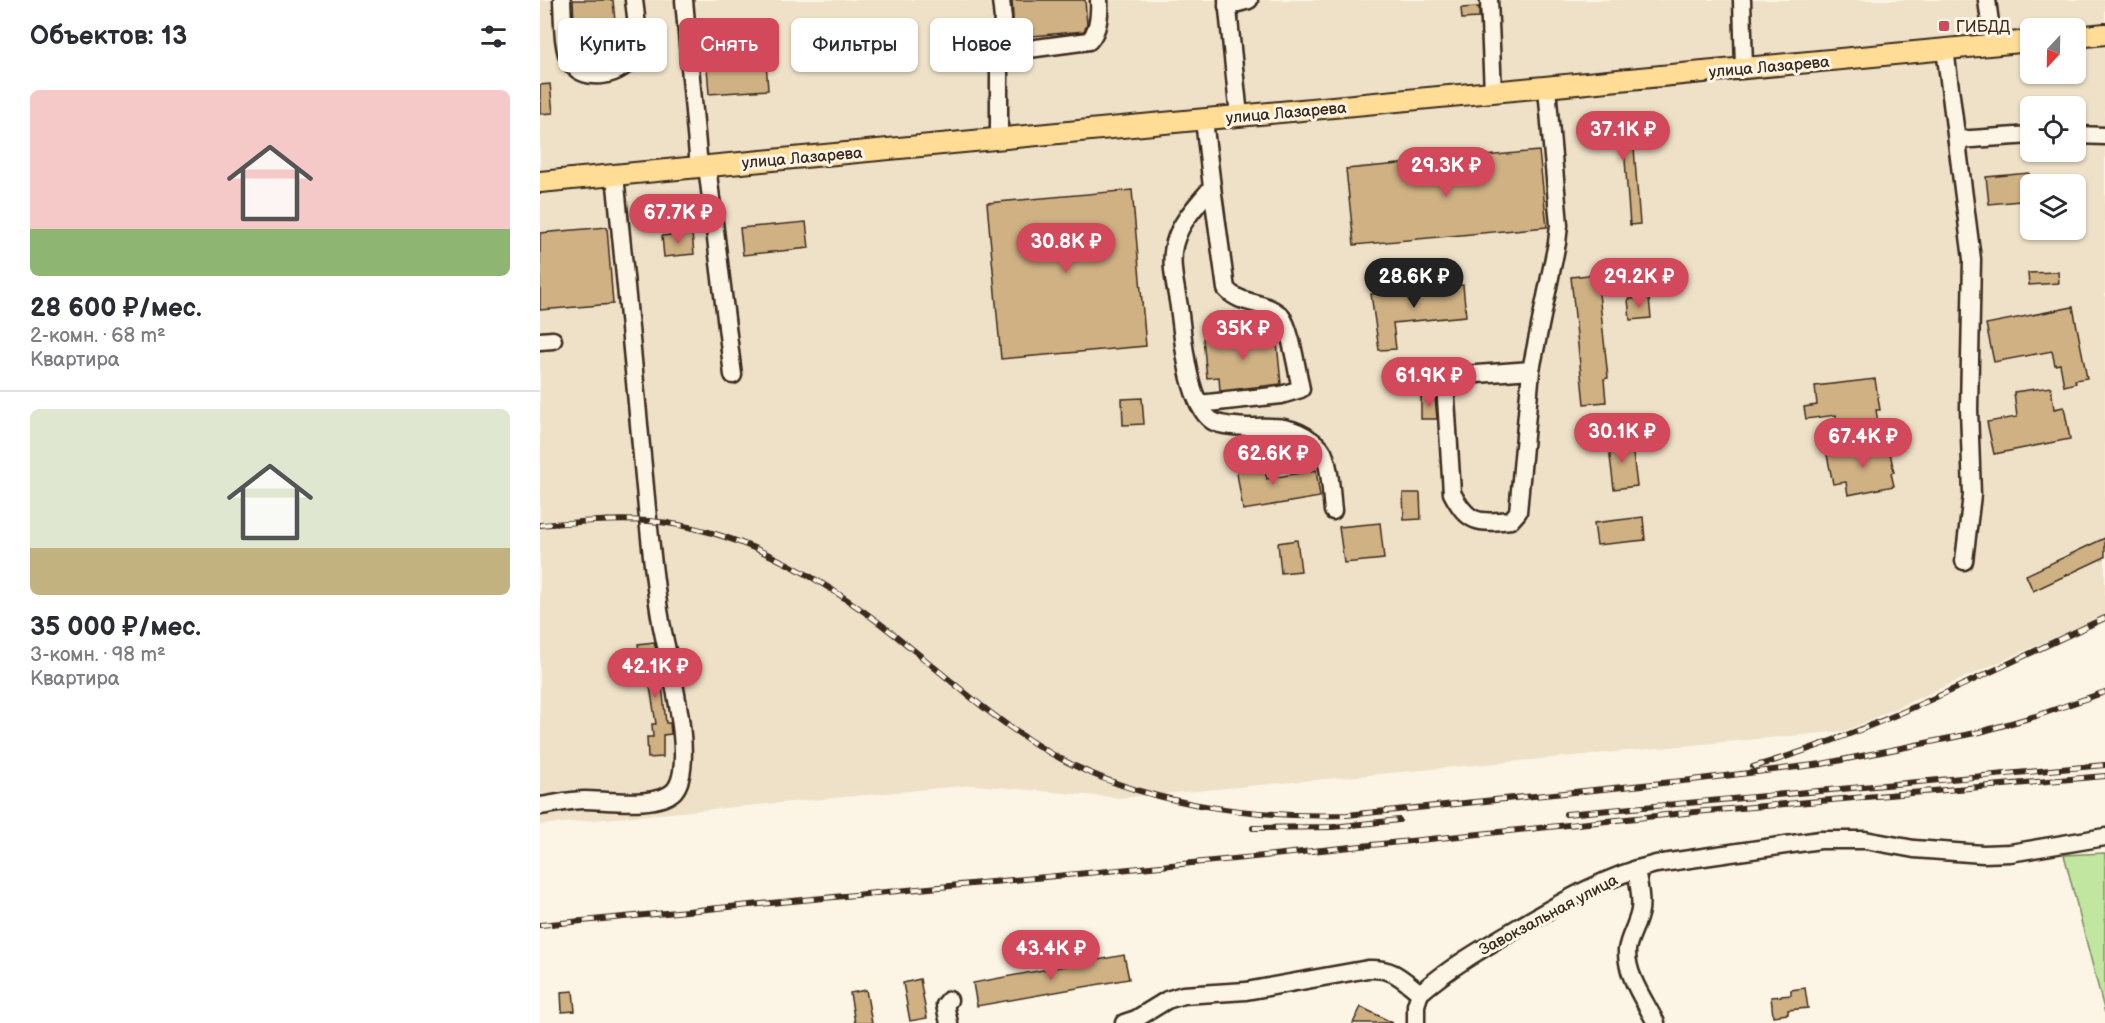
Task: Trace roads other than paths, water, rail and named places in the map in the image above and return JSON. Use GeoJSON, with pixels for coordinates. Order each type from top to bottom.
{"type":"FeatureCollection","features":[{"type":"Feature","properties":{"kind":"main road"},"geometry":{"type":"LineString","coordinates":[[2086,36],[2105,34]]}},
{"type":"Feature","properties":{"kind":"main road","name":"улица Лазарева"},"geometry":{"type":"LineString","coordinates":[[540,182],[2020,42]]}},
{"type":"Feature","properties":{"kind":"street"},"geometry":{"type":"LineString","coordinates":[[562,0],[566,52],[570,63],[577,70],[598,75],[622,68],[634,54],[637,27],[634,0]]}},
{"type":"Feature","properties":{"kind":"street"},"geometry":{"type":"LineString","coordinates":[[684,0],[703,167],[733,375]]}},
{"type":"Feature","properties":{"kind":"street"},"geometry":{"type":"LineString","coordinates":[[1001,0],[1003,18]]}},
{"type":"Feature","properties":{"kind":"street"},"geometry":{"type":"LineString","coordinates":[[1033,48],[1089,41],[1095,35],[1098,25],[1099,0]]}},
{"type":"Feature","properties":{"kind":"street"},"geometry":{"type":"LineString","coordinates":[[1239,116],[1227,3],[1249,0]]}},
{"type":"Feature","properties":{"kind":"street"},"geometry":{"type":"LineString","coordinates":[[1489,0],[1493,92]]}},
{"type":"Feature","properties":{"kind":"street"},"geometry":{"type":"LineString","coordinates":[[1742,0],[1744,68]]}},
{"type":"Feature","properties":{"kind":"street"},"geometry":{"type":"LineString","coordinates":[[1987,0],[1993,45]]}},
{"type":"Feature","properties":{"kind":"street"},"geometry":{"type":"LineString","coordinates":[[1945,49],[1972,259],[1969,408],[1972,495],[1964,561]]}},
{"type":"Feature","properties":{"kind":"street"},"geometry":{"type":"LineString","coordinates":[[999,72],[999,139]]}},
{"type":"Feature","properties":{"kind":"street"},"geometry":{"type":"LineString","coordinates":[[1531,370],[1450,376],[1445,383],[1452,493],[1470,519],[1487,523],[1511,520],[1518,512],[1531,370],[1557,243],[1558,225],[1547,88]]}},
{"type":"Feature","properties":{"kind":"street"},"geometry":{"type":"LineString","coordinates":[[1199,404],[1281,395],[1301,389],[1286,325],[1280,315],[1273,309],[1239,299],[1226,289],[1204,120]]}},
{"type":"Feature","properties":{"kind":"street"},"geometry":{"type":"LineString","coordinates":[[2086,135],[2105,136]]}},
{"type":"Feature","properties":{"kind":"street"},"geometry":{"type":"LineString","coordinates":[[1957,140],[2020,136]]}},
{"type":"Feature","properties":{"kind":"street"},"geometry":{"type":"LineString","coordinates":[[540,806],[582,800],[647,801],[662,797],[674,791],[680,777],[683,757],[682,727],[661,620],[649,521],[615,175]]}},
{"type":"Feature","properties":{"kind":"street"},"geometry":{"type":"LineString","coordinates":[[1212,187],[1180,228],[1173,255],[1173,274],[1182,343],[1199,404],[1211,420],[1221,424],[1299,430],[1319,446],[1326,457],[1333,511]]}},
{"type":"Feature","properties":{"kind":"street","name":"Завокзальная улица"},"geometry":{"type":"LineString","coordinates":[[1420,993],[1483,948],[1533,919],[1573,897],[1636,868],[1820,840],[1865,840],[1914,849],[1983,854],[2010,853],[2105,837]]}},
{"type":"Feature","properties":{"kind":"street"},"geometry":{"type":"LineString","coordinates":[[1636,868],[1640,891],[1640,911],[1630,938],[1628,960],[1637,987],[1656,1023]]}},
{"type":"Feature","properties":{"kind":"street"},"geometry":{"type":"LineString","coordinates":[[1132,1022],[1167,1000],[1183,994],[1246,991],[1368,969],[1383,969],[1395,972],[1420,993],[1416,1005],[1416,1023]]}},
{"type":"Feature","properties":{"kind":"street"},"geometry":{"type":"LineString","coordinates":[[949,1000],[945,1005],[949,1023]]}},
{"type":"Feature","properties":{"kind":"railway"},"geometry":{"type":"LineString","coordinates":[[540,525],[649,521],[685,526],[755,549],[789,565],[853,604],[883,625],[997,717],[1052,754],[1121,785],[1158,796],[1233,810],[1272,814],[1347,815],[1692,780],[1822,764],[1980,732],[2036,716],[2105,692]]}},
{"type":"Feature","properties":{"kind":"railway"},"geometry":{"type":"LineString","coordinates":[[1753,767],[1798,753],[1888,718],[2105,618]]}},
{"type":"Feature","properties":{"kind":"railway"},"geometry":{"type":"LineString","coordinates":[[1566,814],[2105,765]]}},
{"type":"Feature","properties":{"kind":"railway"},"geometry":{"type":"LineString","coordinates":[[540,925],[1234,859],[1695,812],[2105,776]]}},
{"type":"Feature","properties":{"kind":"railway"},"geometry":{"type":"LineString","coordinates":[[1253,828],[1333,827],[1399,820]]}},
{"type":"Feature","properties":{"kind":"place","name":"ГИБДД"},"geometry":{"type":"Point","coordinates":[1944,26]}}]}
